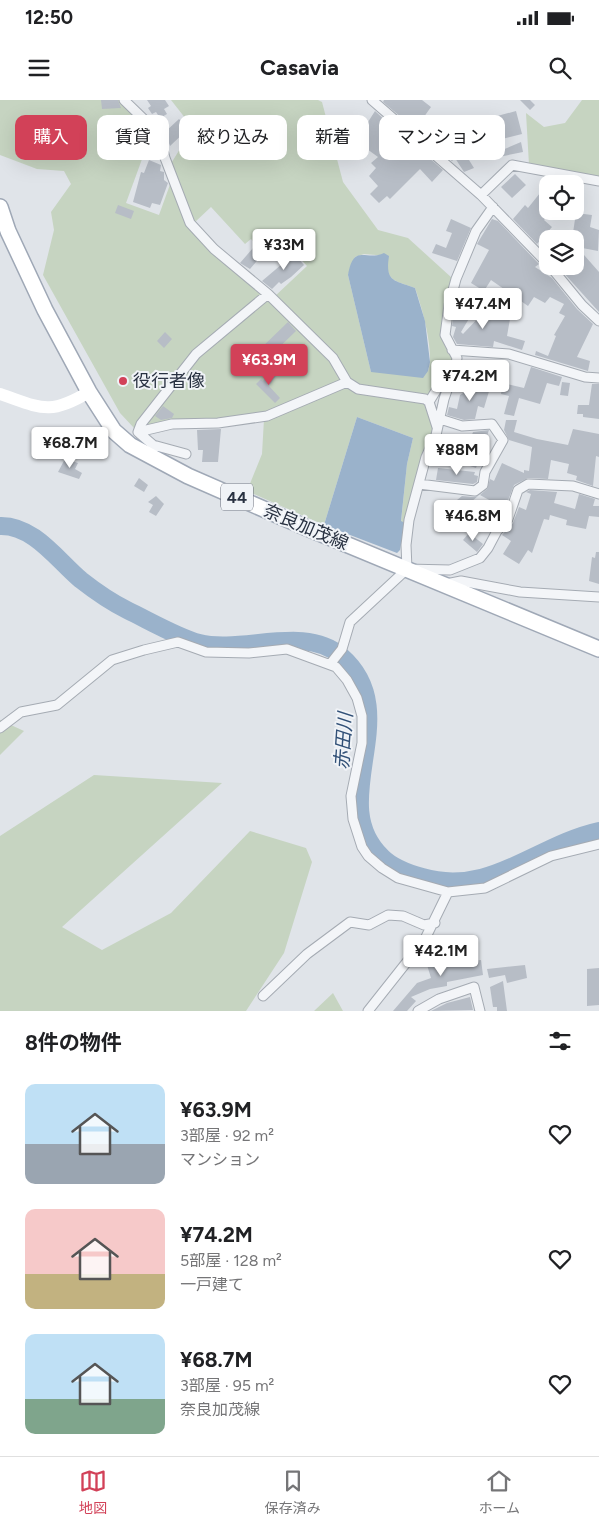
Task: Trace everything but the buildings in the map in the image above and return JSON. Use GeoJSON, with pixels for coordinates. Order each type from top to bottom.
{"type":"FeatureCollection","features":[{"type":"Feature","properties":{"kind":"main road","name":"奈良加茂線"},"geometry":{"type":"LineString","coordinates":[[0,207],[8,231],[45,310],[89,392],[114,431],[130,445],[153,452],[307,528],[599,649]]}},
{"type":"Feature","properties":{"kind":"main road"},"geometry":{"type":"LineString","coordinates":[[0,394],[38,407],[52,409],[68,405],[89,392]]}},
{"type":"Feature","properties":{"kind":"street"},"geometry":{"type":"LineString","coordinates":[[124,100],[158,134],[164,158],[190,223],[214,250],[268,294],[333,358],[347,382],[358,389],[422,397],[429,402],[437,428]]}},
{"type":"Feature","properties":{"kind":"street"},"geometry":{"type":"LineString","coordinates":[[372,100],[481,195],[539,255]]}},
{"type":"Feature","properties":{"kind":"street"},"geometry":{"type":"LineString","coordinates":[[481,195],[512,165],[599,181]]}},
{"type":"Feature","properties":{"kind":"street"},"geometry":{"type":"LineString","coordinates":[[407,570],[406,545],[409,520],[426,457],[440,419],[454,354],[445,335],[445,323],[456,279],[476,231],[493,207]]}},
{"type":"Feature","properties":{"kind":"street"},"geometry":{"type":"LineString","coordinates":[[557,275],[582,305],[599,321]]}},
{"type":"Feature","properties":{"kind":"street"},"geometry":{"type":"LineString","coordinates":[[138,432],[141,424],[196,354],[268,294]]}},
{"type":"Feature","properties":{"kind":"street"},"geometry":{"type":"LineString","coordinates":[[454,354],[509,354],[585,377],[599,378]]}},
{"type":"Feature","properties":{"kind":"street"},"geometry":{"type":"LineString","coordinates":[[429,402],[454,354]]}},
{"type":"Feature","properties":{"kind":"street"},"geometry":{"type":"LineString","coordinates":[[138,432],[172,424],[218,423],[267,416],[347,382]]}},
{"type":"Feature","properties":{"kind":"street"},"geometry":{"type":"LineString","coordinates":[[419,484],[475,491],[480,489],[483,485],[485,472],[503,440],[492,424],[462,426],[440,419]]}},
{"type":"Feature","properties":{"kind":"street"},"geometry":{"type":"LineString","coordinates":[[138,432],[153,452],[186,454]]}},
{"type":"Feature","properties":{"kind":"street"},"geometry":{"type":"LineString","coordinates":[[331,663],[340,651],[350,622],[407,570],[450,570],[480,558],[497,531],[508,519],[518,490],[528,484],[573,486],[599,494]]}},
{"type":"Feature","properties":{"kind":"street"},"geometry":{"type":"LineString","coordinates":[[445,584],[461,581],[520,592],[599,597]]}},
{"type":"Feature","properties":{"kind":"street"},"geometry":{"type":"LineString","coordinates":[[0,728],[22,712],[57,705],[112,660],[178,642],[206,652],[249,653],[288,649],[331,663],[347,680],[357,698],[362,716],[362,743],[351,807],[356,832],[362,848],[374,862],[398,878],[448,892],[485,888],[551,856],[599,844]]}},
{"type":"Feature","properties":{"kind":"street"},"geometry":{"type":"LineString","coordinates":[[368,1011],[425,940],[435,923],[448,892]]}},
{"type":"Feature","properties":{"kind":"street"},"geometry":{"type":"LineString","coordinates":[[263,996],[307,954],[350,922],[369,925],[388,915],[403,916],[424,924],[435,923]]}},
{"type":"Feature","properties":{"kind":"street"},"geometry":{"type":"LineString","coordinates":[[418,1011],[439,998],[474,987],[480,1011]]}},
{"type":"Feature","properties":{"kind":"green space"},"geometry":{"type":"Polygon","coordinates":[[[0,100],[122,100],[138,115],[97,115],[97,160],[142,160],[126,203],[159,215],[172,179],[189,224],[265,294],[228,323],[141,417],[134,428],[120,413],[43,275],[54,230],[51,212],[71,184],[64,171],[37,169],[0,155],[0,100]]]}},
{"type":"Feature","properties":{"kind":"green space"},"geometry":{"type":"Polygon","coordinates":[[[171,100],[318,100],[322,102],[325,115],[297,115],[297,160],[337,160],[343,182],[378,230],[408,238],[452,278],[444,341],[452,358],[429,399],[355,385],[274,297],[307,266],[289,246],[280,254],[272,246],[264,254],[251,239],[245,244],[211,207],[194,223],[170,165],[179,151],[179,160],[287,160],[287,115],[183,115],[171,100]],[[364,254],[355,257],[348,275],[371,372],[428,371],[430,363],[429,342],[415,288],[392,279],[387,265],[388,256],[364,254]]]}},
{"type":"Feature","properties":{"kind":"green space"},"geometry":{"type":"Polygon","coordinates":[[[582,100],[599,100],[599,178],[529,165],[526,113],[544,127],[565,123],[582,100]]]}},
{"type":"Feature","properties":{"kind":"green space"},"geometry":{"type":"Polygon","coordinates":[[[268,298],[331,359],[344,382],[264,415],[149,426],[146,423],[198,356],[268,298]]]}},
{"type":"Feature","properties":{"kind":"green space"},"geometry":{"type":"Polygon","coordinates":[[[346,385],[424,401],[434,428],[405,523],[401,522],[407,464],[413,438],[357,417],[324,525],[247,491],[262,454],[264,419],[346,385]]]}},
{"type":"Feature","properties":{"kind":"green space"},"geometry":{"type":"Polygon","coordinates":[[[0,720],[24,731],[0,755],[0,720]]]}},
{"type":"Feature","properties":{"kind":"green space"},"geometry":{"type":"Polygon","coordinates":[[[94,775],[222,783],[62,927],[102,950],[171,913],[250,831],[306,848],[312,862],[284,953],[246,1011],[0,1011],[0,836],[94,775]]]}},
{"type":"Feature","properties":{"kind":"green space"},"geometry":{"type":"Polygon","coordinates":[[[333,993],[343,1011],[314,1011],[333,993]]]}},
{"type":"Feature","properties":{"kind":"water"},"geometry":{"type":"Polygon","coordinates":[[[384,253],[389,256],[388,271],[393,279],[415,288],[425,321],[430,362],[428,371],[423,378],[371,372],[348,275],[351,265],[357,256],[372,256],[384,253]]]}},
{"type":"Feature","properties":{"kind":"water"},"geometry":{"type":"Polygon","coordinates":[[[357,417],[413,438],[407,464],[401,521],[405,523],[400,550],[397,553],[324,525],[357,417]]]}},
{"type":"Feature","properties":{"kind":"waterway","name":"赤田川"},"geometry":{"type":"LineString","coordinates":[[0,526],[24,531],[45,546],[81,580],[103,596],[172,633],[190,640],[216,645],[292,641],[310,642],[326,647],[341,656],[360,679],[367,704],[368,730],[361,784],[360,810],[366,835],[382,857],[396,867],[422,877],[447,881],[469,880],[491,875],[576,838],[599,831]]}},
{"type":"Feature","properties":{"kind":"place","name":"役行者像"},"geometry":{"type":"Point","coordinates":[123,381]}}]}
